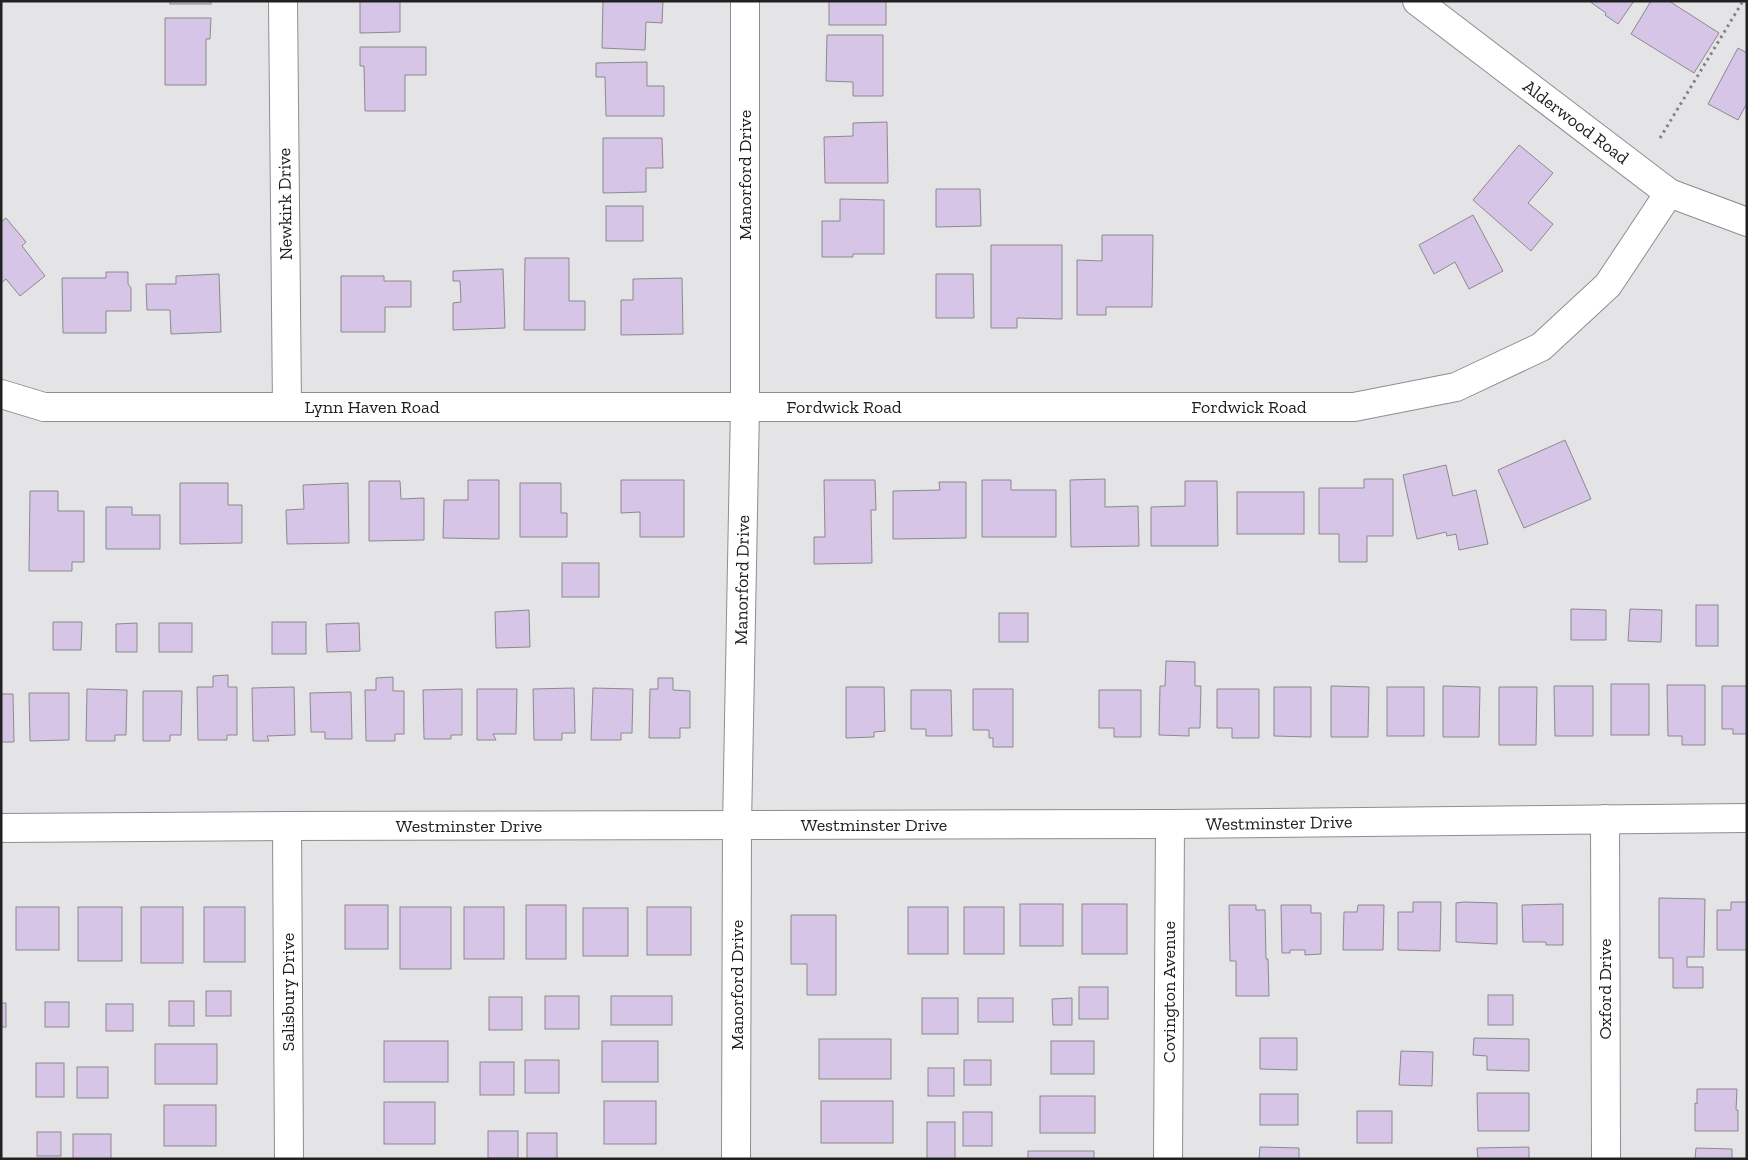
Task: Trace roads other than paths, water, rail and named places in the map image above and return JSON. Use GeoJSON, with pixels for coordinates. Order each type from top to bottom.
{"type":"FeatureCollection","features":[{"type":"Feature","properties":{"kind":"street","name":"Newkirk Drive"},"geometry":{"type":"LineString","coordinates":[[283,1],[287,408]]}},
{"type":"Feature","properties":{"kind":"street","name":"Manorford Drive"},"geometry":{"type":"LineString","coordinates":[[736,1159],[737,826],[745,408],[745,1]]}},
{"type":"Feature","properties":{"kind":"street","name":"Alderwood Road"},"geometry":{"type":"LineString","coordinates":[[1417,1],[1669,193],[1747,222]]}},
{"type":"Feature","properties":{"kind":"street","name":"Fordwick Road"},"geometry":{"type":"LineString","coordinates":[[745,408],[1354,407],[1456,387],[1541,347],[1608,285],[1669,193]]}},
{"type":"Feature","properties":{"kind":"street","name":"Lynn Haven Road"},"geometry":{"type":"LineString","coordinates":[[1,394],[44,407],[745,408]]}},
{"type":"Feature","properties":{"kind":"street","name":"Westminster Drive"},"geometry":{"type":"LineString","coordinates":[[1,828],[1170,824],[1747,818]]}},
{"type":"Feature","properties":{"kind":"street","name":"Oxford Drive"},"geometry":{"type":"LineString","coordinates":[[1605,819],[1606,1159]]}},
{"type":"Feature","properties":{"kind":"street","name":"Covington Avenue"},"geometry":{"type":"LineString","coordinates":[[1168,1159],[1170,824]]}},
{"type":"Feature","properties":{"kind":"street","name":"Salisbury Drive"},"geometry":{"type":"LineString","coordinates":[[287,826],[289,1159]]}}]}
